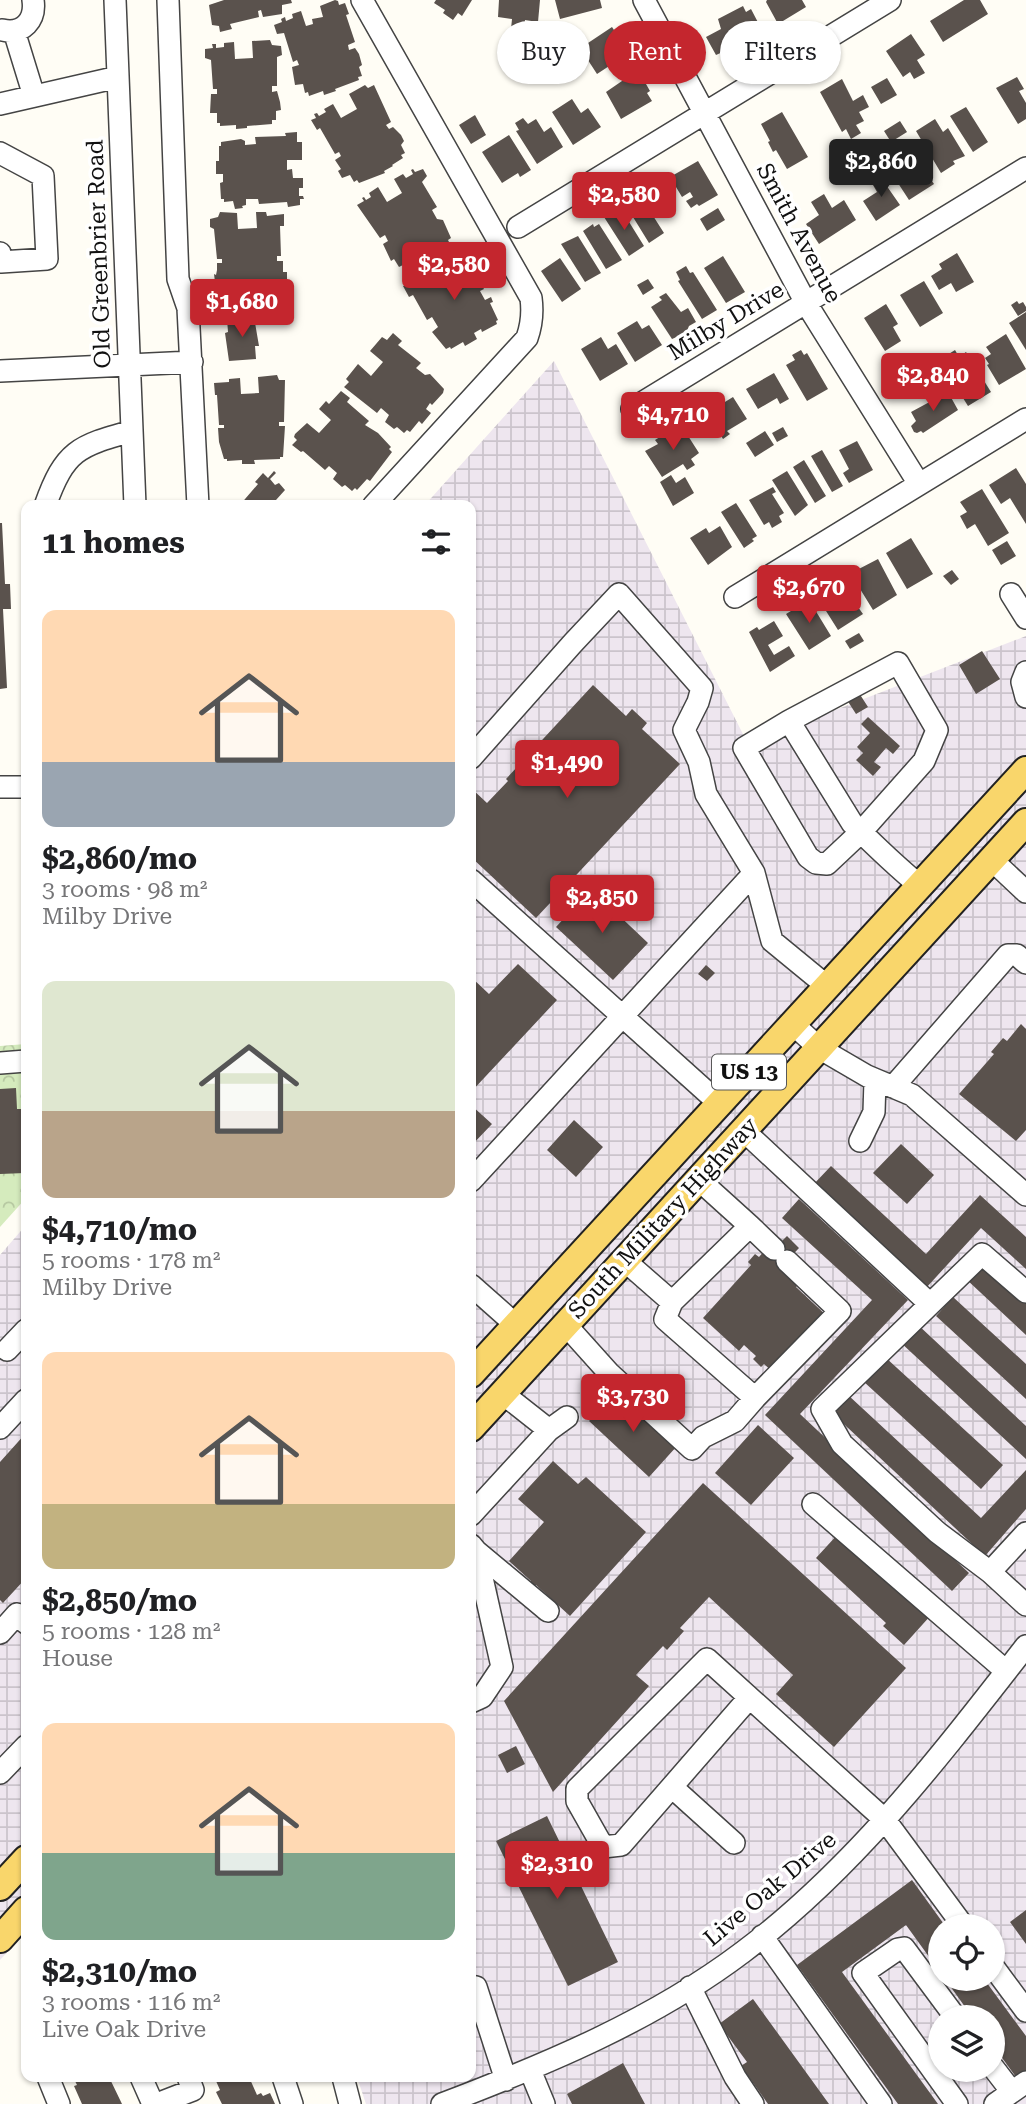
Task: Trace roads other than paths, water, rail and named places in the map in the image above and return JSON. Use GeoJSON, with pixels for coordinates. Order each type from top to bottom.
{"type":"FeatureCollection","features":[{"type":"Feature","properties":{"kind":"main road","name":"South Military Highway"},"geometry":{"type":"LineString","coordinates":[[476,1369],[1026,770]]}},
{"type":"Feature","properties":{"kind":"main road","name":"South Military Highway"},"geometry":{"type":"LineString","coordinates":[[476,1422],[1026,822]]}},
{"type":"Feature","properties":{"kind":"main road"},"geometry":{"type":"LineString","coordinates":[[0,1887],[21,1864]]}},
{"type":"Feature","properties":{"kind":"main road"},"geometry":{"type":"LineString","coordinates":[[0,1939],[21,1916]]}},
{"type":"Feature","properties":{"kind":"street"},"geometry":{"type":"LineString","coordinates":[[33,0],[32,16],[22,29],[7,31],[34,96]]}},
{"type":"Feature","properties":{"kind":"street","name":"Old Greenbrier Road"},"geometry":{"type":"LineString","coordinates":[[115,0],[135,500]]}},
{"type":"Feature","properties":{"kind":"street"},"geometry":{"type":"LineString","coordinates":[[168,0],[178,279],[188,308],[198,500]]}},
{"type":"Feature","properties":{"kind":"street"},"geometry":{"type":"LineString","coordinates":[[362,0],[531,298],[533,312],[532,326],[527,338],[378,500]]}},
{"type":"Feature","properties":{"kind":"street","name":"Smith Avenue"},"geometry":{"type":"LineString","coordinates":[[644,0],[806,303],[919,484]]}},
{"type":"Feature","properties":{"kind":"street"},"geometry":{"type":"LineString","coordinates":[[518,227],[890,0]]}},
{"type":"Feature","properties":{"kind":"street"},"geometry":{"type":"LineString","coordinates":[[0,104],[118,77]]}},
{"type":"Feature","properties":{"kind":"street"},"geometry":{"type":"LineString","coordinates":[[0,153],[43,176],[47,259],[1,262],[0,253]]}},
{"type":"Feature","properties":{"kind":"street","name":"Milby Drive"},"geometry":{"type":"LineString","coordinates":[[632,409],[1026,168]]}},
{"type":"Feature","properties":{"kind":"street"},"geometry":{"type":"LineString","coordinates":[[0,371],[192,362]]}},
{"type":"Feature","properties":{"kind":"street"},"geometry":{"type":"LineString","coordinates":[[735,597],[1026,419]]}},
{"type":"Feature","properties":{"kind":"street"},"geometry":{"type":"LineString","coordinates":[[48,500],[59,474],[76,451],[92,442],[132,431]]}},
{"type":"Feature","properties":{"kind":"street"},"geometry":{"type":"LineString","coordinates":[[476,752],[619,594],[702,688],[684,730],[699,762],[706,794],[754,873],[772,941],[828,987]]}},
{"type":"Feature","properties":{"kind":"street"},"geometry":{"type":"LineString","coordinates":[[1011,594],[1026,618]]}},
{"type":"Feature","properties":{"kind":"street"},"geometry":{"type":"LineString","coordinates":[[898,663],[937,730],[924,761],[861,832],[827,864],[816,863],[808,857],[744,748],[898,663]]}},
{"type":"Feature","properties":{"kind":"street"},"geometry":{"type":"LineString","coordinates":[[1026,672],[1022,682],[1026,697]]}},
{"type":"Feature","properties":{"kind":"street"},"geometry":{"type":"LineString","coordinates":[[789,721],[852,823],[920,886]]}},
{"type":"Feature","properties":{"kind":"street"},"geometry":{"type":"LineString","coordinates":[[0,788],[21,787]]}},
{"type":"Feature","properties":{"kind":"street"},"geometry":{"type":"LineString","coordinates":[[992,860],[1026,892]]}},
{"type":"Feature","properties":{"kind":"street"},"geometry":{"type":"LineString","coordinates":[[476,1175],[754,873]]}},
{"type":"Feature","properties":{"kind":"street"},"geometry":{"type":"LineString","coordinates":[[476,884],[720,1104]]}},
{"type":"Feature","properties":{"kind":"street"},"geometry":{"type":"LineString","coordinates":[[860,1141],[885,1084],[1008,955],[1017,956],[1026,964]]}},
{"type":"Feature","properties":{"kind":"street"},"geometry":{"type":"LineString","coordinates":[[793,1024],[819,1048],[885,1084],[912,1095],[1025,1192]]}},
{"type":"Feature","properties":{"kind":"street"},"geometry":{"type":"LineString","coordinates":[[0,1063],[21,1061]]}},
{"type":"Feature","properties":{"kind":"street"},"geometry":{"type":"LineString","coordinates":[[743,1130],[930,1304]]}},
{"type":"Feature","properties":{"kind":"street"},"geometry":{"type":"LineString","coordinates":[[565,1324],[609,1373],[692,1449],[703,1437],[735,1421],[840,1311],[698,1179]]}},
{"type":"Feature","properties":{"kind":"street"},"geometry":{"type":"LineString","coordinates":[[750,1226],[672,1302],[665,1319],[755,1398]]}},
{"type":"Feature","properties":{"kind":"street"},"geometry":{"type":"LineString","coordinates":[[1026,1292],[982,1254],[822,1409],[842,1444],[937,1532],[990,1572],[1026,1605]]}},
{"type":"Feature","properties":{"kind":"street"},"geometry":{"type":"LineString","coordinates":[[624,1260],[672,1302]]}},
{"type":"Feature","properties":{"kind":"street"},"geometry":{"type":"LineString","coordinates":[[476,1290],[516,1325]]}},
{"type":"Feature","properties":{"kind":"street"},"geometry":{"type":"LineString","coordinates":[[7,1350],[21,1335]]}},
{"type":"Feature","properties":{"kind":"street"},"geometry":{"type":"LineString","coordinates":[[502,1393],[550,1430]]}},
{"type":"Feature","properties":{"kind":"street"},"geometry":{"type":"LineString","coordinates":[[0,1428],[21,1405]]}},
{"type":"Feature","properties":{"kind":"street"},"geometry":{"type":"LineString","coordinates":[[476,1509],[550,1430],[567,1417]]}},
{"type":"Feature","properties":{"kind":"street"},"geometry":{"type":"LineString","coordinates":[[813,1504],[1006,1671]]}},
{"type":"Feature","properties":{"kind":"street"},"geometry":{"type":"LineString","coordinates":[[990,1572],[1026,1533]]}},
{"type":"Feature","properties":{"kind":"street"},"geometry":{"type":"LineString","coordinates":[[476,1551],[548,1611]]}},
{"type":"Feature","properties":{"kind":"street"},"geometry":{"type":"LineString","coordinates":[[476,1560],[502,1667],[482,1697],[476,1700]]}},
{"type":"Feature","properties":{"kind":"street"},"geometry":{"type":"LineString","coordinates":[[0,1633],[17,1614],[21,1618]]}},
{"type":"Feature","properties":{"kind":"street","name":"Live Oak Drive"},"geometry":{"type":"LineString","coordinates":[[442,2104],[499,2090],[530,2070],[604,2038],[743,1952],[808,1897],[885,1820],[918,1784],[1026,1646]]}},
{"type":"Feature","properties":{"kind":"street"},"geometry":{"type":"LineString","coordinates":[[749,1698],[621,1845],[603,1847],[577,1801],[577,1789],[707,1659],[885,1820],[954,1914]]}},
{"type":"Feature","properties":{"kind":"street"},"geometry":{"type":"LineString","coordinates":[[0,1773],[21,1751]]}},
{"type":"Feature","properties":{"kind":"street"},"geometry":{"type":"LineString","coordinates":[[673,1788],[734,1843]]}},
{"type":"Feature","properties":{"kind":"street"},"geometry":{"type":"LineString","coordinates":[[762,1936],[881,2104]]}},
{"type":"Feature","properties":{"kind":"street"},"geometry":{"type":"LineString","coordinates":[[928,2064],[863,1973],[898,1949],[904,1948],[946,2005]]}},
{"type":"Feature","properties":{"kind":"street"},"geometry":{"type":"LineString","coordinates":[[1005,1983],[1026,2011]]}},
{"type":"Feature","properties":{"kind":"street"},"geometry":{"type":"LineString","coordinates":[[476,1987],[499,2090]]}},
{"type":"Feature","properties":{"kind":"street"},"geometry":{"type":"LineString","coordinates":[[690,1987],[735,2077],[753,2104]]}},
{"type":"Feature","properties":{"kind":"street"},"geometry":{"type":"LineString","coordinates":[[530,2070],[544,2104]]}},
{"type":"Feature","properties":{"kind":"street"},"geometry":{"type":"LineString","coordinates":[[50,2082],[59,2104]]}},
{"type":"Feature","properties":{"kind":"street"},"geometry":{"type":"LineString","coordinates":[[144,2082],[155,2104],[192,2090],[190,2082]]}},
{"type":"Feature","properties":{"kind":"street"},"geometry":{"type":"LineString","coordinates":[[285,2082],[292,2104]]}},
{"type":"Feature","properties":{"kind":"street"},"geometry":{"type":"LineString","coordinates":[[344,2082],[350,2104]]}},
{"type":"Feature","properties":{"kind":"street"},"geometry":{"type":"LineString","coordinates":[[941,2082],[957,2104]]}}]}
